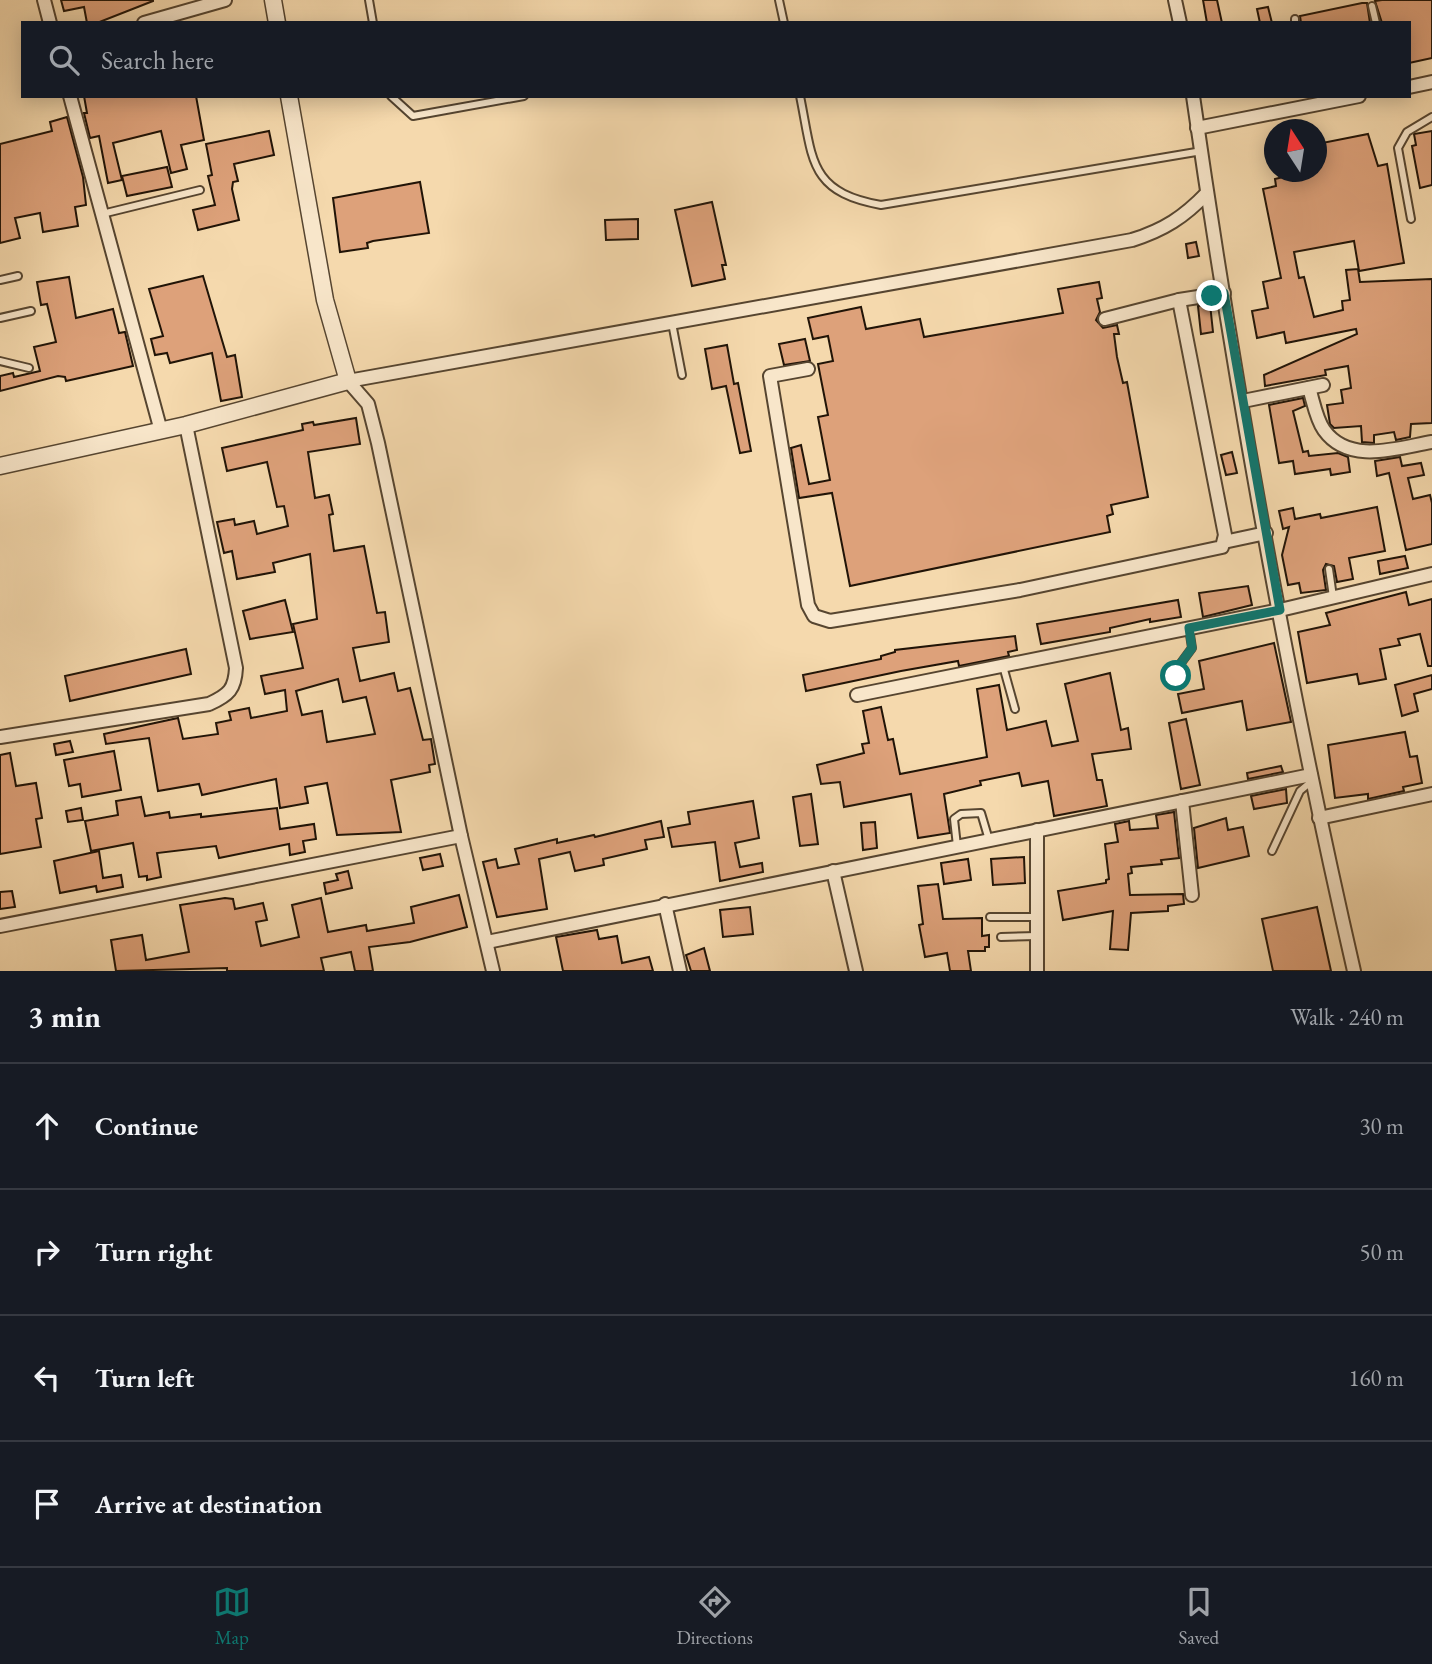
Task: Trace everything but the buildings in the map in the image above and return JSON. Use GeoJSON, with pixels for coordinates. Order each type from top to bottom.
{"type":"FeatureCollection","features":[{"type":"Feature","properties":{"kind":"street"},"geometry":{"type":"LineString","coordinates":[[44,0],[49,21]]}},
{"type":"Feature","properties":{"kind":"street"},"geometry":{"type":"LineString","coordinates":[[151,21],[225,0]]}},
{"type":"Feature","properties":{"kind":"street"},"geometry":{"type":"LineString","coordinates":[[273,0],[277,21]]}},
{"type":"Feature","properties":{"kind":"street"},"geometry":{"type":"LineString","coordinates":[[1175,0],[1180,21]]}},
{"type":"Feature","properties":{"kind":"street"},"geometry":{"type":"LineString","coordinates":[[1411,87],[1432,82]]}},
{"type":"Feature","properties":{"kind":"street"},"geometry":{"type":"LineString","coordinates":[[71,98],[161,431]]}},
{"type":"Feature","properties":{"kind":"street"},"geometry":{"type":"LineString","coordinates":[[289,98],[325,300],[348,381],[368,404],[378,443],[461,836],[493,971]]}},
{"type":"Feature","properties":{"kind":"street"},"geometry":{"type":"LineString","coordinates":[[1193,98],[1207,193],[1280,610],[1319,818],[1354,971]]}},
{"type":"Feature","properties":{"kind":"street"},"geometry":{"type":"LineString","coordinates":[[1197,128],[1309,101],[1339,98]]}},
{"type":"Feature","properties":{"kind":"street"},"geometry":{"type":"LineString","coordinates":[[0,467],[186,425],[348,381],[1132,240],[1172,224],[1207,193]]}},
{"type":"Feature","properties":{"kind":"street"},"geometry":{"type":"LineString","coordinates":[[1105,319],[1179,300],[1224,293]]}},
{"type":"Feature","properties":{"kind":"street"},"geometry":{"type":"LineString","coordinates":[[1179,300],[1224,542]]}},
{"type":"Feature","properties":{"kind":"street"},"geometry":{"type":"LineString","coordinates":[[808,369],[770,376],[808,605],[814,616],[821,620],[910,610],[1020,590],[1214,550],[1224,542],[1266,533]]}},
{"type":"Feature","properties":{"kind":"street"},"geometry":{"type":"LineString","coordinates":[[1243,401],[1323,384]]}},
{"type":"Feature","properties":{"kind":"street"},"geometry":{"type":"LineString","coordinates":[[1309,387],[1323,429],[1345,448],[1369,453],[1432,442]]}},
{"type":"Feature","properties":{"kind":"street"},"geometry":{"type":"LineString","coordinates":[[0,737],[209,704],[226,696],[235,685],[236,667],[186,425]]}},
{"type":"Feature","properties":{"kind":"street"},"geometry":{"type":"LineString","coordinates":[[857,695],[1280,610],[1432,574]]}},
{"type":"Feature","properties":{"kind":"street"},"geometry":{"type":"LineString","coordinates":[[487,942],[1182,801],[1312,778]]}},
{"type":"Feature","properties":{"kind":"street"},"geometry":{"type":"LineString","coordinates":[[1319,818],[1432,794]]}},
{"type":"Feature","properties":{"kind":"street"},"geometry":{"type":"LineString","coordinates":[[1182,801],[1192,895]]}},
{"type":"Feature","properties":{"kind":"street"},"geometry":{"type":"LineString","coordinates":[[1037,830],[1037,971]]}},
{"type":"Feature","properties":{"kind":"street"},"geometry":{"type":"LineString","coordinates":[[0,926],[461,836]]}},
{"type":"Feature","properties":{"kind":"street"},"geometry":{"type":"LineString","coordinates":[[833,871],[856,971]]}},
{"type":"Feature","properties":{"kind":"street"},"geometry":{"type":"LineString","coordinates":[[665,904],[680,971]]}},
{"type":"Feature","properties":{"kind":"lane"},"geometry":{"type":"LineString","coordinates":[[369,0],[373,21]]}},
{"type":"Feature","properties":{"kind":"lane"},"geometry":{"type":"LineString","coordinates":[[779,0],[784,21]]}},
{"type":"Feature","properties":{"kind":"lane"},"geometry":{"type":"LineString","coordinates":[[1372,6],[1376,21]]}},
{"type":"Feature","properties":{"kind":"lane"},"geometry":{"type":"LineString","coordinates":[[393,98],[413,116],[513,98]]}},
{"type":"Feature","properties":{"kind":"lane"},"geometry":{"type":"LineString","coordinates":[[800,98],[814,164],[834,192],[881,205],[1202,151]]}},
{"type":"Feature","properties":{"kind":"lane"},"geometry":{"type":"LineString","coordinates":[[1411,219],[1398,148],[1406,132],[1432,117]]}},
{"type":"Feature","properties":{"kind":"lane"},"geometry":{"type":"LineString","coordinates":[[102,214],[200,190]]}},
{"type":"Feature","properties":{"kind":"lane"},"geometry":{"type":"LineString","coordinates":[[0,280],[19,276]]}},
{"type":"Feature","properties":{"kind":"lane"},"geometry":{"type":"LineString","coordinates":[[0,318],[31,311]]}},
{"type":"Feature","properties":{"kind":"lane"},"geometry":{"type":"LineString","coordinates":[[671,321],[682,376]]}},
{"type":"Feature","properties":{"kind":"lane"},"geometry":{"type":"LineString","coordinates":[[0,361],[29,368]]}},
{"type":"Feature","properties":{"kind":"lane"},"geometry":{"type":"LineString","coordinates":[[1329,569],[1333,597]]}},
{"type":"Feature","properties":{"kind":"lane"},"geometry":{"type":"LineString","coordinates":[[1177,683],[1178,667],[1192,648],[1189,628]]}},
{"type":"Feature","properties":{"kind":"lane"},"geometry":{"type":"LineString","coordinates":[[1003,666],[1015,709]]}},
{"type":"Feature","properties":{"kind":"lane"},"geometry":{"type":"LineString","coordinates":[[1272,851],[1300,791],[1312,778]]}},
{"type":"Feature","properties":{"kind":"lane"},"geometry":{"type":"LineString","coordinates":[[957,846],[954,819],[961,814],[981,813],[989,840]]}},
{"type":"Feature","properties":{"kind":"lane"},"geometry":{"type":"LineString","coordinates":[[990,917],[1037,917]]}},
{"type":"Feature","properties":{"kind":"lane"},"geometry":{"type":"LineString","coordinates":[[1001,937],[1037,936]]}},
{"type":"Feature","properties":{"kind":"route"},"geometry":{"type":"LineString","coordinates":[[1176,676],[1178,667],[1192,648],[1189,628],[1280,610],[1224,293],[1212,296]]}}]}
